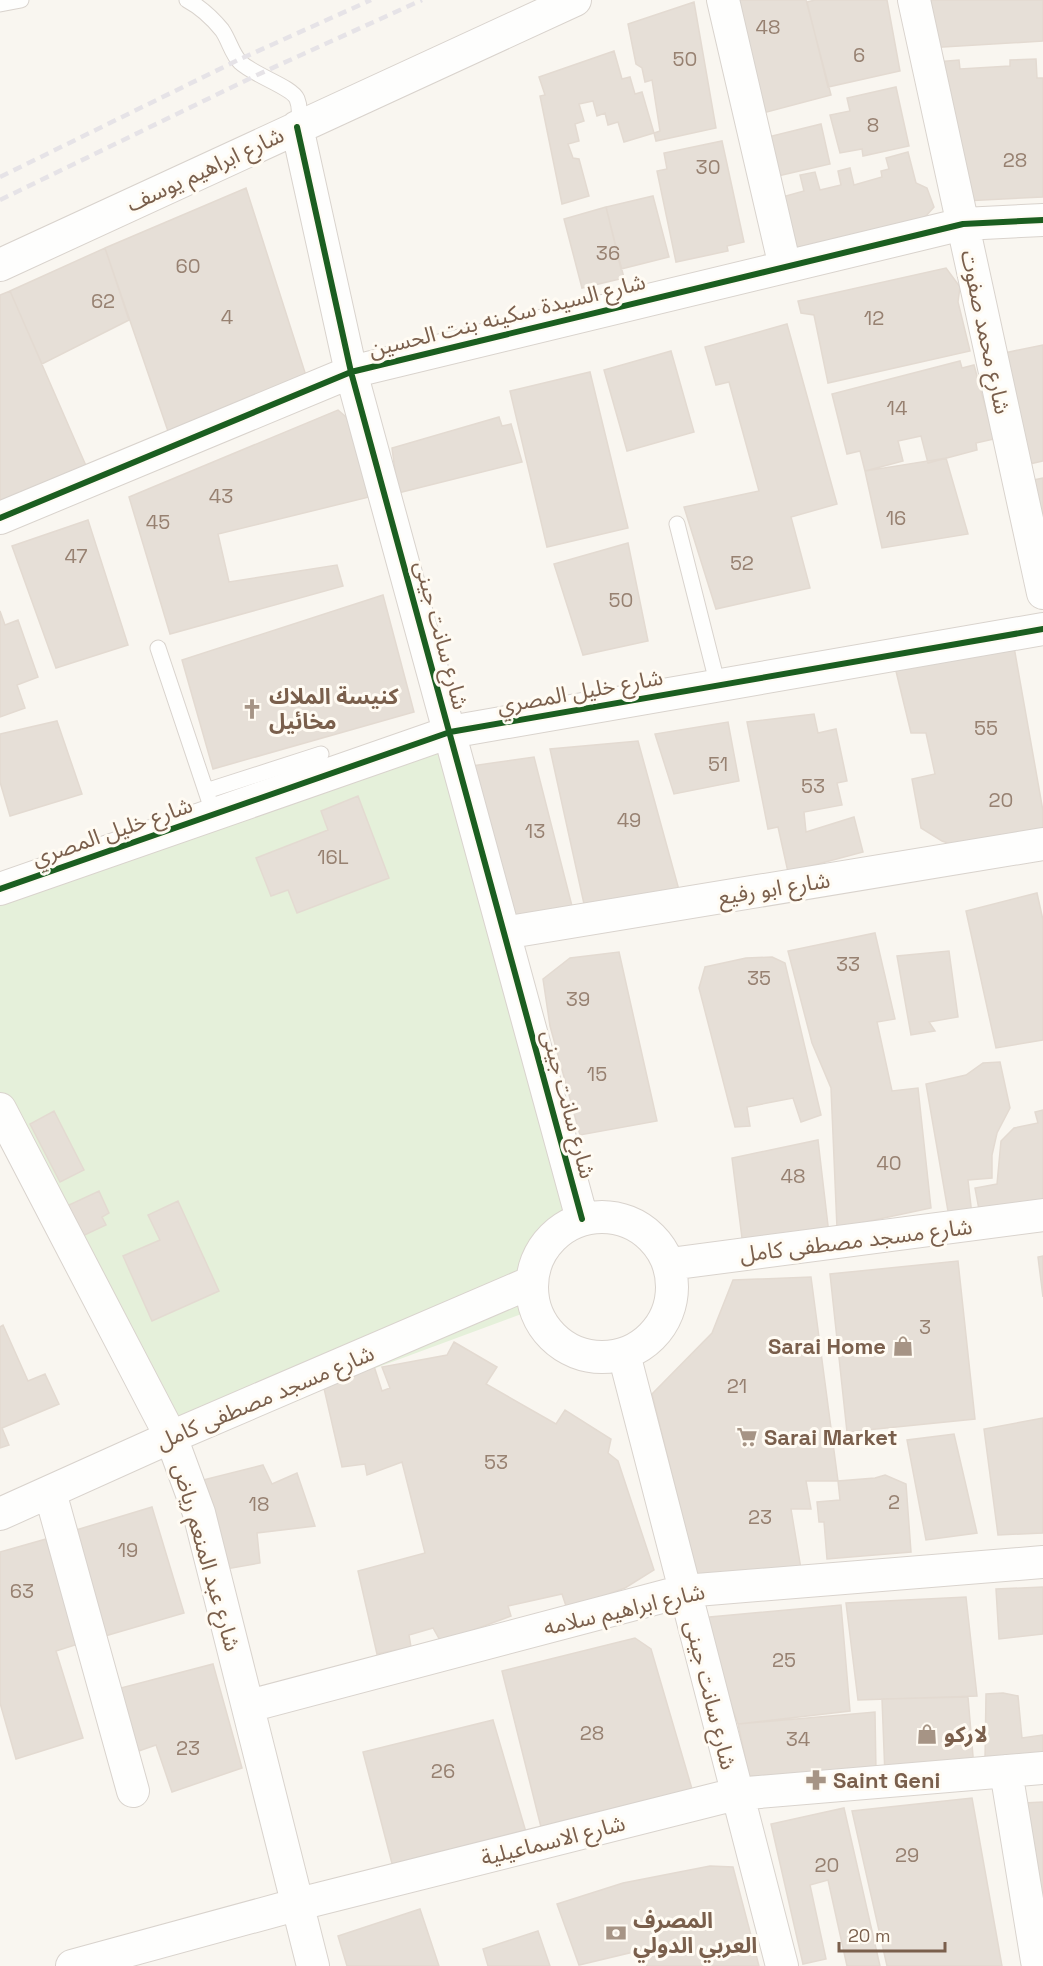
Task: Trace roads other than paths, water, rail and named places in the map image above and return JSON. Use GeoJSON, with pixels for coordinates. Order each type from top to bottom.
{"type":"FeatureCollection","features":[{"type":"Feature","properties":{"kind":"street","name":"شارع ابراهيم يوسف"},"geometry":{"type":"LineString","coordinates":[[0,265],[575,0]]}},
{"type":"Feature","properties":{"kind":"street"},"geometry":{"type":"LineString","coordinates":[[723,0],[785,267]]}},
{"type":"Feature","properties":{"kind":"street","name":"شارع محمد صفوت"},"geometry":{"type":"LineString","coordinates":[[914,0],[1043,593]]}},
{"type":"Feature","properties":{"kind":"street","name":"شارع سانت جينى"},"geometry":{"type":"LineString","coordinates":[[297,127],[351,372],[582,1219]]}},
{"type":"Feature","properties":{"kind":"street","name":"شارع السيدة سكينه بنت الحسين"},"geometry":{"type":"LineString","coordinates":[[0,518],[351,372],[963,224],[1043,220]]}},
{"type":"Feature","properties":{"kind":"street","name":"شارع خليل المصري"},"geometry":{"type":"LineString","coordinates":[[0,889],[210,803],[450,732],[1043,629]]}},
{"type":"Feature","properties":{"kind":"street","name":"شارع ابو رفيع"},"geometry":{"type":"LineString","coordinates":[[504,933],[1043,844]]}},
{"type":"Feature","properties":{"kind":"street","name":"شارع عبد المنعم رياض"},"geometry":{"type":"LineString","coordinates":[[0,1109],[171,1437],[199,1513],[313,1966]]}},
{"type":"Feature","properties":{"kind":"street","name":"شارع مسجد مصطفى كامل"},"geometry":{"type":"LineString","coordinates":[[670,1264],[1043,1215]]}},
{"type":"Feature","properties":{"kind":"street"},"geometry":{"type":"LineString","coordinates":[[600,1216],[618,1218],[635,1224],[650,1234],[670,1264],[673,1296],[669,1311],[651,1337],[624,1354],[591,1356],[575,1352],[560,1343],[539,1318],[533,1303],[534,1267],[543,1248],[556,1234],[582,1219],[600,1216]]}},
{"type":"Feature","properties":{"kind":"street","name":"شارع مسجد مصطفى كامل"},"geometry":{"type":"LineString","coordinates":[[0,1514],[171,1437],[532,1282]]}},
{"type":"Feature","properties":{"kind":"street","name":"شارع سانت جينى"},"geometry":{"type":"LineString","coordinates":[[624,1354],[782,1966]]}},
{"type":"Feature","properties":{"kind":"street"},"geometry":{"type":"LineString","coordinates":[[50,1492],[133,1791]]}},
{"type":"Feature","properties":{"kind":"street","name":"شارع ابراهيم سلامه"},"geometry":{"type":"LineString","coordinates":[[249,1706],[684,1591],[1043,1562]]}},
{"type":"Feature","properties":{"kind":"street","name":"شارع الاسماعيلية"},"geometry":{"type":"LineString","coordinates":[[72,1966],[299,1904],[736,1794],[1043,1768]]}},
{"type":"Feature","properties":{"kind":"street"},"geometry":{"type":"LineString","coordinates":[[1006,1771],[1036,1960]]}},
{"type":"Feature","properties":{"kind":"lane"},"geometry":{"type":"LineString","coordinates":[[0,4],[21,0]]}},
{"type":"Feature","properties":{"kind":"lane"},"geometry":{"type":"LineString","coordinates":[[187,0],[197,5],[221,30],[238,60],[257,75],[288,88],[297,99],[300,113],[297,127]]}},
{"type":"Feature","properties":{"kind":"lane"},"geometry":{"type":"LineString","coordinates":[[677,524],[718,686]]}},
{"type":"Feature","properties":{"kind":"lane"},"geometry":{"type":"LineString","coordinates":[[158,648],[210,803],[321,754]]}},
{"type":"Feature","properties":{"kind":"railway"},"geometry":{"type":"LineString","coordinates":[[0,177],[238,60],[371,0]]}},
{"type":"Feature","properties":{"kind":"railway"},"geometry":{"type":"LineString","coordinates":[[0,200],[257,75],[422,0]]}},
{"type":"Feature","properties":{"kind":"place","name":"كنيسة الملاك مخائيل"},"geometry":{"type":"Point","coordinates":[252,709]}},
{"type":"Feature","properties":{"kind":"place","name":"Sarai Home"},"geometry":{"type":"Point","coordinates":[903,1346]}},
{"type":"Feature","properties":{"kind":"place","name":"Sarai Market"},"geometry":{"type":"Point","coordinates":[747,1437]}},
{"type":"Feature","properties":{"kind":"place","name":"لاركو"},"geometry":{"type":"Point","coordinates":[927,1734]}},
{"type":"Feature","properties":{"kind":"place","name":"Saint Geni"},"geometry":{"type":"Point","coordinates":[816,1780]}},
{"type":"Feature","properties":{"kind":"place","name":"المصرف العربي الدولي"},"geometry":{"type":"Point","coordinates":[616,1933]}}]}
